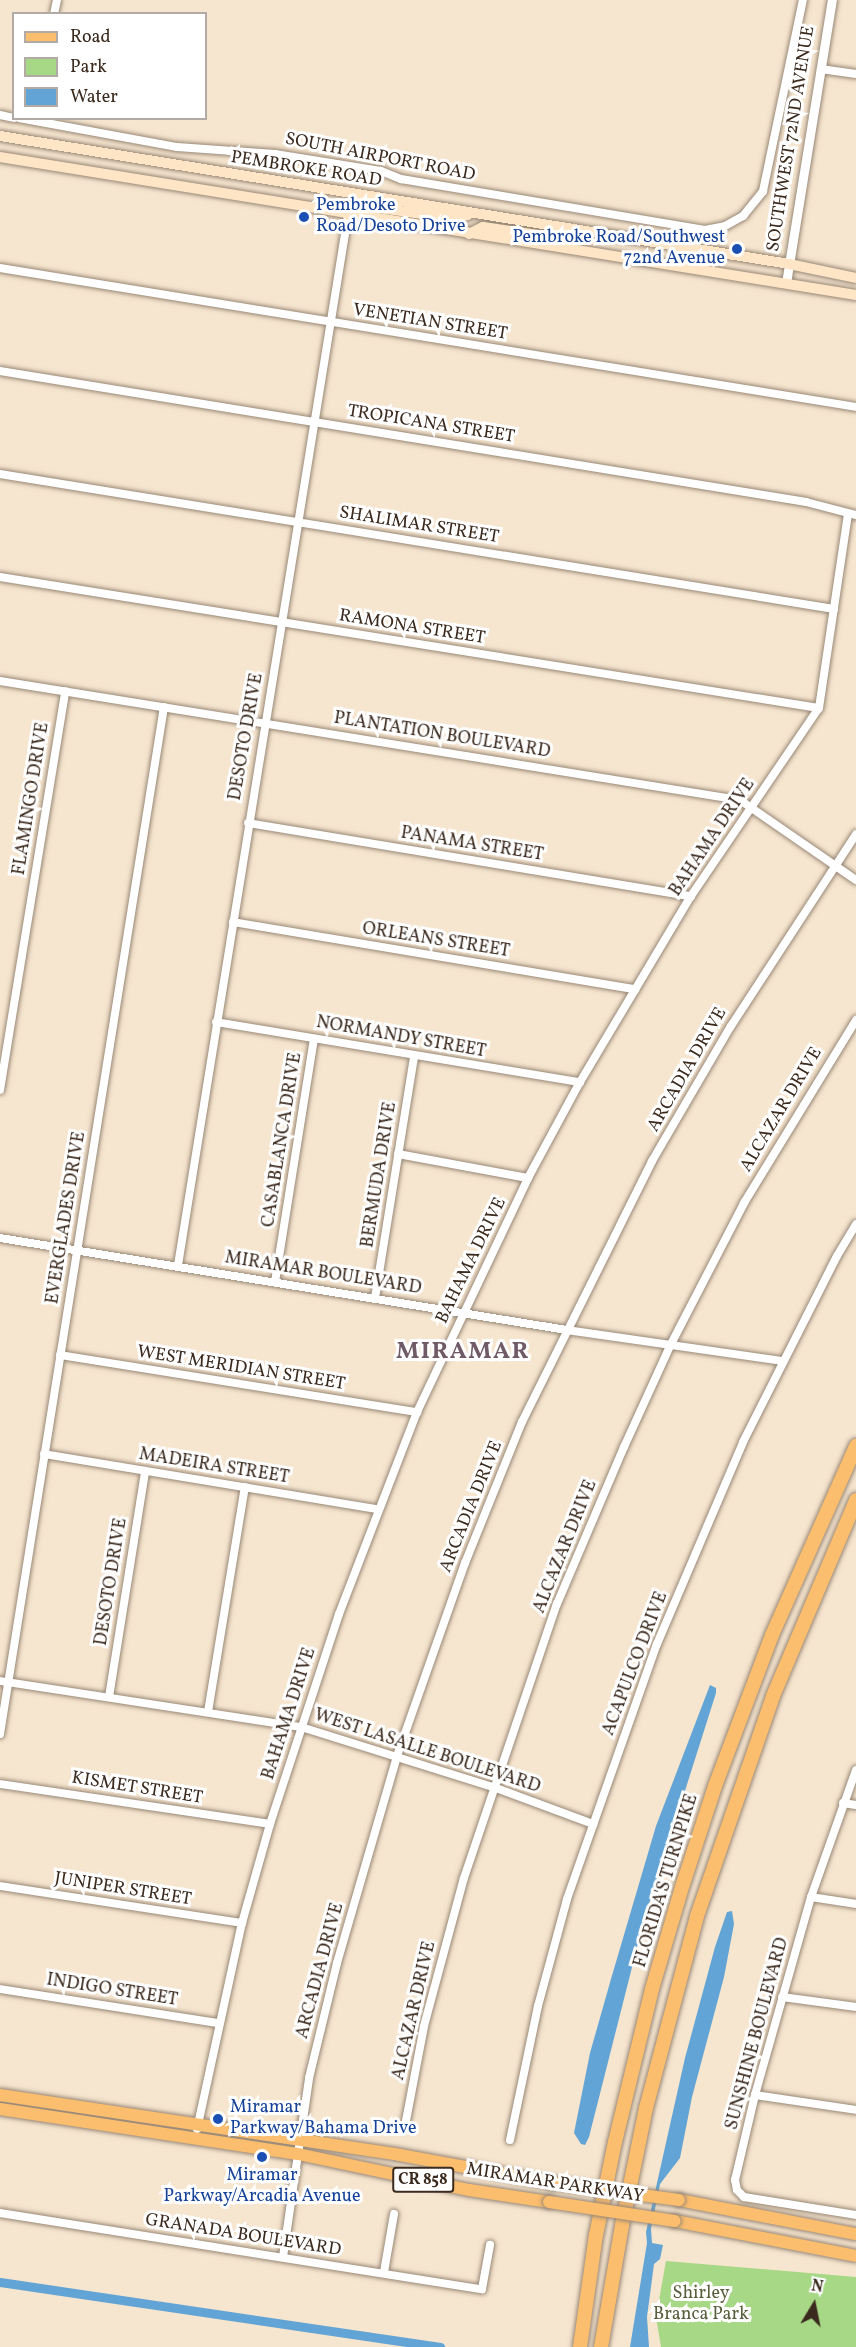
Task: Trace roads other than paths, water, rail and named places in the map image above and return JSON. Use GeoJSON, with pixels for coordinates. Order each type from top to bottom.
{"type":"FeatureCollection","features":[{"type":"Feature","properties":{"kind":"highway","name":"FLORIDA'S TURNPIKE"},"geometry":{"type":"LineString","coordinates":[[580,2347],[596,2235],[615,2142],[646,2012],[680,1895],[715,1786],[772,1635],[856,1446]]}},
{"type":"Feature","properties":{"kind":"highway"},"geometry":{"type":"LineString","coordinates":[[601,2347],[620,2234],[646,2108],[697,1916],[773,1696],[815,1591],[856,1500]]}},
{"type":"Feature","properties":{"kind":"main road","name":"PEMBROKE ROAD"},"geometry":{"type":"LineString","coordinates":[[0,136],[789,264],[856,278]]}},
{"type":"Feature","properties":{"kind":"main road","name":"PEMBROKE ROAD"},"geometry":{"type":"LineString","coordinates":[[0,157],[348,215],[856,295]]}},
{"type":"Feature","properties":{"kind":"main road"},"geometry":{"type":"LineString","coordinates":[[348,215],[354,209],[366,206],[450,218],[477,214]]}},
{"type":"Feature","properties":{"kind":"main road"},"geometry":{"type":"LineString","coordinates":[[468,234],[483,227],[559,238],[573,230]]}},
{"type":"Feature","properties":{"kind":"main road","name":"MIRAMAR PARKWAY"},"geometry":{"type":"LineString","coordinates":[[0,2095],[400,2155],[552,2183],[679,2200],[856,2234]]}},
{"type":"Feature","properties":{"kind":"main road","name":"MIRAMAR PARKWAY"},"geometry":{"type":"LineString","coordinates":[[0,2109],[298,2154],[469,2190],[675,2221],[856,2256]]}},
{"type":"Feature","properties":{"kind":"street","name":"SOUTH AIRPORT ROAD"},"geometry":{"type":"LineString","coordinates":[[35,120],[177,147],[259,152],[346,165],[381,171],[401,179],[684,229],[705,230],[734,222],[751,208],[766,182],[803,0]]}},
{"type":"Feature","properties":{"kind":"street","name":"SOUTHWEST 72ND AVENUE"},"geometry":{"type":"LineString","coordinates":[[786,283],[832,0]]}},
{"type":"Feature","properties":{"kind":"street"},"geometry":{"type":"LineString","coordinates":[[821,69],[856,74]]}},
{"type":"Feature","properties":{"kind":"street","name":"DESOTO DRIVE"},"geometry":{"type":"LineString","coordinates":[[178,1265],[282,622],[296,522],[348,215]]}},
{"type":"Feature","properties":{"kind":"street","name":"VENETIAN STREET"},"geometry":{"type":"LineString","coordinates":[[0,268],[856,407]]}},
{"type":"Feature","properties":{"kind":"street","name":"TROPICANA STREET"},"geometry":{"type":"LineString","coordinates":[[0,371],[806,502],[852,514]]}},
{"type":"Feature","properties":{"kind":"street","name":"SHALIMAR STREET"},"geometry":{"type":"LineString","coordinates":[[0,474],[834,609]]}},
{"type":"Feature","properties":{"kind":"street","name":"BAHAMA DRIVE"},"geometry":{"type":"LineString","coordinates":[[195,2139],[218,2023],[242,1923],[270,1824],[339,1614],[417,1412],[528,1178],[580,1082],[691,896],[819,708],[834,609],[852,514]]}},
{"type":"Feature","properties":{"kind":"street","name":"RAMONA STREET"},"geometry":{"type":"LineString","coordinates":[[0,577],[819,708]]}},
{"type":"Feature","properties":{"kind":"street","name":"PLANTATION BOULEVARD"},"geometry":{"type":"LineString","coordinates":[[0,681],[740,800],[856,880]]}},
{"type":"Feature","properties":{"kind":"street","name":"FLAMINGO DRIVE"},"geometry":{"type":"LineString","coordinates":[[0,1090],[65,691]]}},
{"type":"Feature","properties":{"kind":"street","name":"EVERGLADES DRIVE"},"geometry":{"type":"LineString","coordinates":[[0,1734],[4,1682],[44,1454],[164,707]]}},
{"type":"Feature","properties":{"kind":"street","name":"PANAMA STREET"},"geometry":{"type":"LineString","coordinates":[[248,823],[691,896]]}},
{"type":"Feature","properties":{"kind":"street","name":"ARCADIA DRIVE"},"geometry":{"type":"LineString","coordinates":[[283,2257],[309,2078],[338,1963],[397,1756],[465,1563],[522,1422],[658,1152],[730,1026],[856,834]]}},
{"type":"Feature","properties":{"kind":"street","name":"ORLEANS STREET"},"geometry":{"type":"LineString","coordinates":[[232,922],[635,989]]}},
{"type":"Feature","properties":{"kind":"street","name":"ALCAZAR DRIVE"},"geometry":{"type":"LineString","coordinates":[[405,2126],[424,2026],[464,1878],[557,1604],[671,1344],[744,1203],[856,1020]]}},
{"type":"Feature","properties":{"kind":"street","name":"NORMANDY STREET"},"geometry":{"type":"LineString","coordinates":[[216,1023],[580,1082]]}},
{"type":"Feature","properties":{"kind":"street","name":"CASABLANCA DRIVE"},"geometry":{"type":"LineString","coordinates":[[276,1282],[314,1039]]}},
{"type":"Feature","properties":{"kind":"street","name":"BERMUDA DRIVE"},"geometry":{"type":"LineString","coordinates":[[375,1298],[414,1056]]}},
{"type":"Feature","properties":{"kind":"street"},"geometry":{"type":"LineString","coordinates":[[398,1154],[528,1178]]}},
{"type":"Feature","properties":{"kind":"street","name":"ACAPULCO DRIVE"},"geometry":{"type":"LineString","coordinates":[[510,2140],[538,2006],[567,1899],[657,1644],[743,1442],[856,1224]]}},
{"type":"Feature","properties":{"kind":"street","name":"MIRAMAR BOULEVARD"},"geometry":{"type":"LineString","coordinates":[[0,1238],[178,1265],[567,1330],[783,1361]]}},
{"type":"Feature","properties":{"kind":"street","name":"WEST MERIDIAN STREET"},"geometry":{"type":"LineString","coordinates":[[60,1355],[417,1412]]}},
{"type":"Feature","properties":{"kind":"street","name":"MADEIRA STREET"},"geometry":{"type":"LineString","coordinates":[[44,1454],[378,1509]]}},
{"type":"Feature","properties":{"kind":"street","name":"DESOTO DRIVE"},"geometry":{"type":"LineString","coordinates":[[109,1697],[145,1472]]}},
{"type":"Feature","properties":{"kind":"street"},"geometry":{"type":"LineString","coordinates":[[208,1712],[245,1487]]}},
{"type":"Feature","properties":{"kind":"street","name":"WEST LASALLE BOULEVARD"},"geometry":{"type":"LineString","coordinates":[[4,1682],[301,1727],[493,1787],[593,1824]]}},
{"type":"Feature","properties":{"kind":"street","name":"SUNSHINE BOULEVARD"},"geometry":{"type":"LineString","coordinates":[[856,1770],[811,1897],[755,2095],[736,2175],[740,2194],[770,2202],[856,2215]]}},
{"type":"Feature","properties":{"kind":"street","name":"KISMET STREET"},"geometry":{"type":"LineString","coordinates":[[0,1784],[270,1824]]}},
{"type":"Feature","properties":{"kind":"street"},"geometry":{"type":"LineString","coordinates":[[843,1803],[856,1805]]}},
{"type":"Feature","properties":{"kind":"street","name":"JUNIPER STREET"},"geometry":{"type":"LineString","coordinates":[[0,1886],[242,1923]]}},
{"type":"Feature","properties":{"kind":"street"},"geometry":{"type":"LineString","coordinates":[[811,1897],[856,1904]]}},
{"type":"Feature","properties":{"kind":"street","name":"INDIGO STREET"},"geometry":{"type":"LineString","coordinates":[[0,1989],[218,2023]]}},
{"type":"Feature","properties":{"kind":"street"},"geometry":{"type":"LineString","coordinates":[[782,1997],[856,2007]]}},
{"type":"Feature","properties":{"kind":"street"},"geometry":{"type":"LineString","coordinates":[[755,2095],[856,2110]]}},
{"type":"Feature","properties":{"kind":"street","name":"GRANADA BOULEVARD"},"geometry":{"type":"LineString","coordinates":[[0,2213],[482,2289],[490,2246]]}},
{"type":"Feature","properties":{"kind":"street"},"geometry":{"type":"LineString","coordinates":[[384,2272],[394,2214]]}},
{"type":"Feature","properties":{"kind":"water"},"geometry":{"type":"Polygon","coordinates":[[[710,1685],[716,1688],[716,1693],[644,1920],[589,2137],[585,2145],[581,2144],[574,2133],[590,2053],[656,1826],[710,1685]]]}},
{"type":"Feature","properties":{"kind":"water"},"geometry":{"type":"Polygon","coordinates":[[[732,1911],[734,1924],[724,1977],[692,2097],[680,2158],[660,2184],[651,2229],[652,2243],[663,2245],[660,2259],[654,2264],[647,2317],[649,2347],[630,2347],[647,2243],[646,2232],[685,2058],[715,1947],[727,1912],[732,1911]]]}},
{"type":"Feature","properties":{"kind":"waterway"},"geometry":{"type":"LineString","coordinates":[[0,2282],[440,2347]]}},
{"type":"Feature","properties":{"kind":"place","name":"Pembroke Road/Desoto Drive"},"geometry":{"type":"Point","coordinates":[304,217]}},
{"type":"Feature","properties":{"kind":"place","name":"Pembroke Road/Southwest 72nd Avenue"},"geometry":{"type":"Point","coordinates":[737,249]}},
{"type":"Feature","properties":{"kind":"place","name":"Miramar Parkway/Bahama Drive"},"geometry":{"type":"Point","coordinates":[218,2119]}},
{"type":"Feature","properties":{"kind":"place","name":"Miramar Parkway/Arcadia Avenue"},"geometry":{"type":"Point","coordinates":[262,2157]}},
{"type":"Feature","properties":{"kind":"district","name":"MIRAMAR"},"geometry":{"type":"Point","coordinates":[463,1353]}},
{"type":"Feature","properties":{"kind":"park label","name":"Shirley Branca Park"},"geometry":{"type":"Point","coordinates":[701,2305]}}]}
